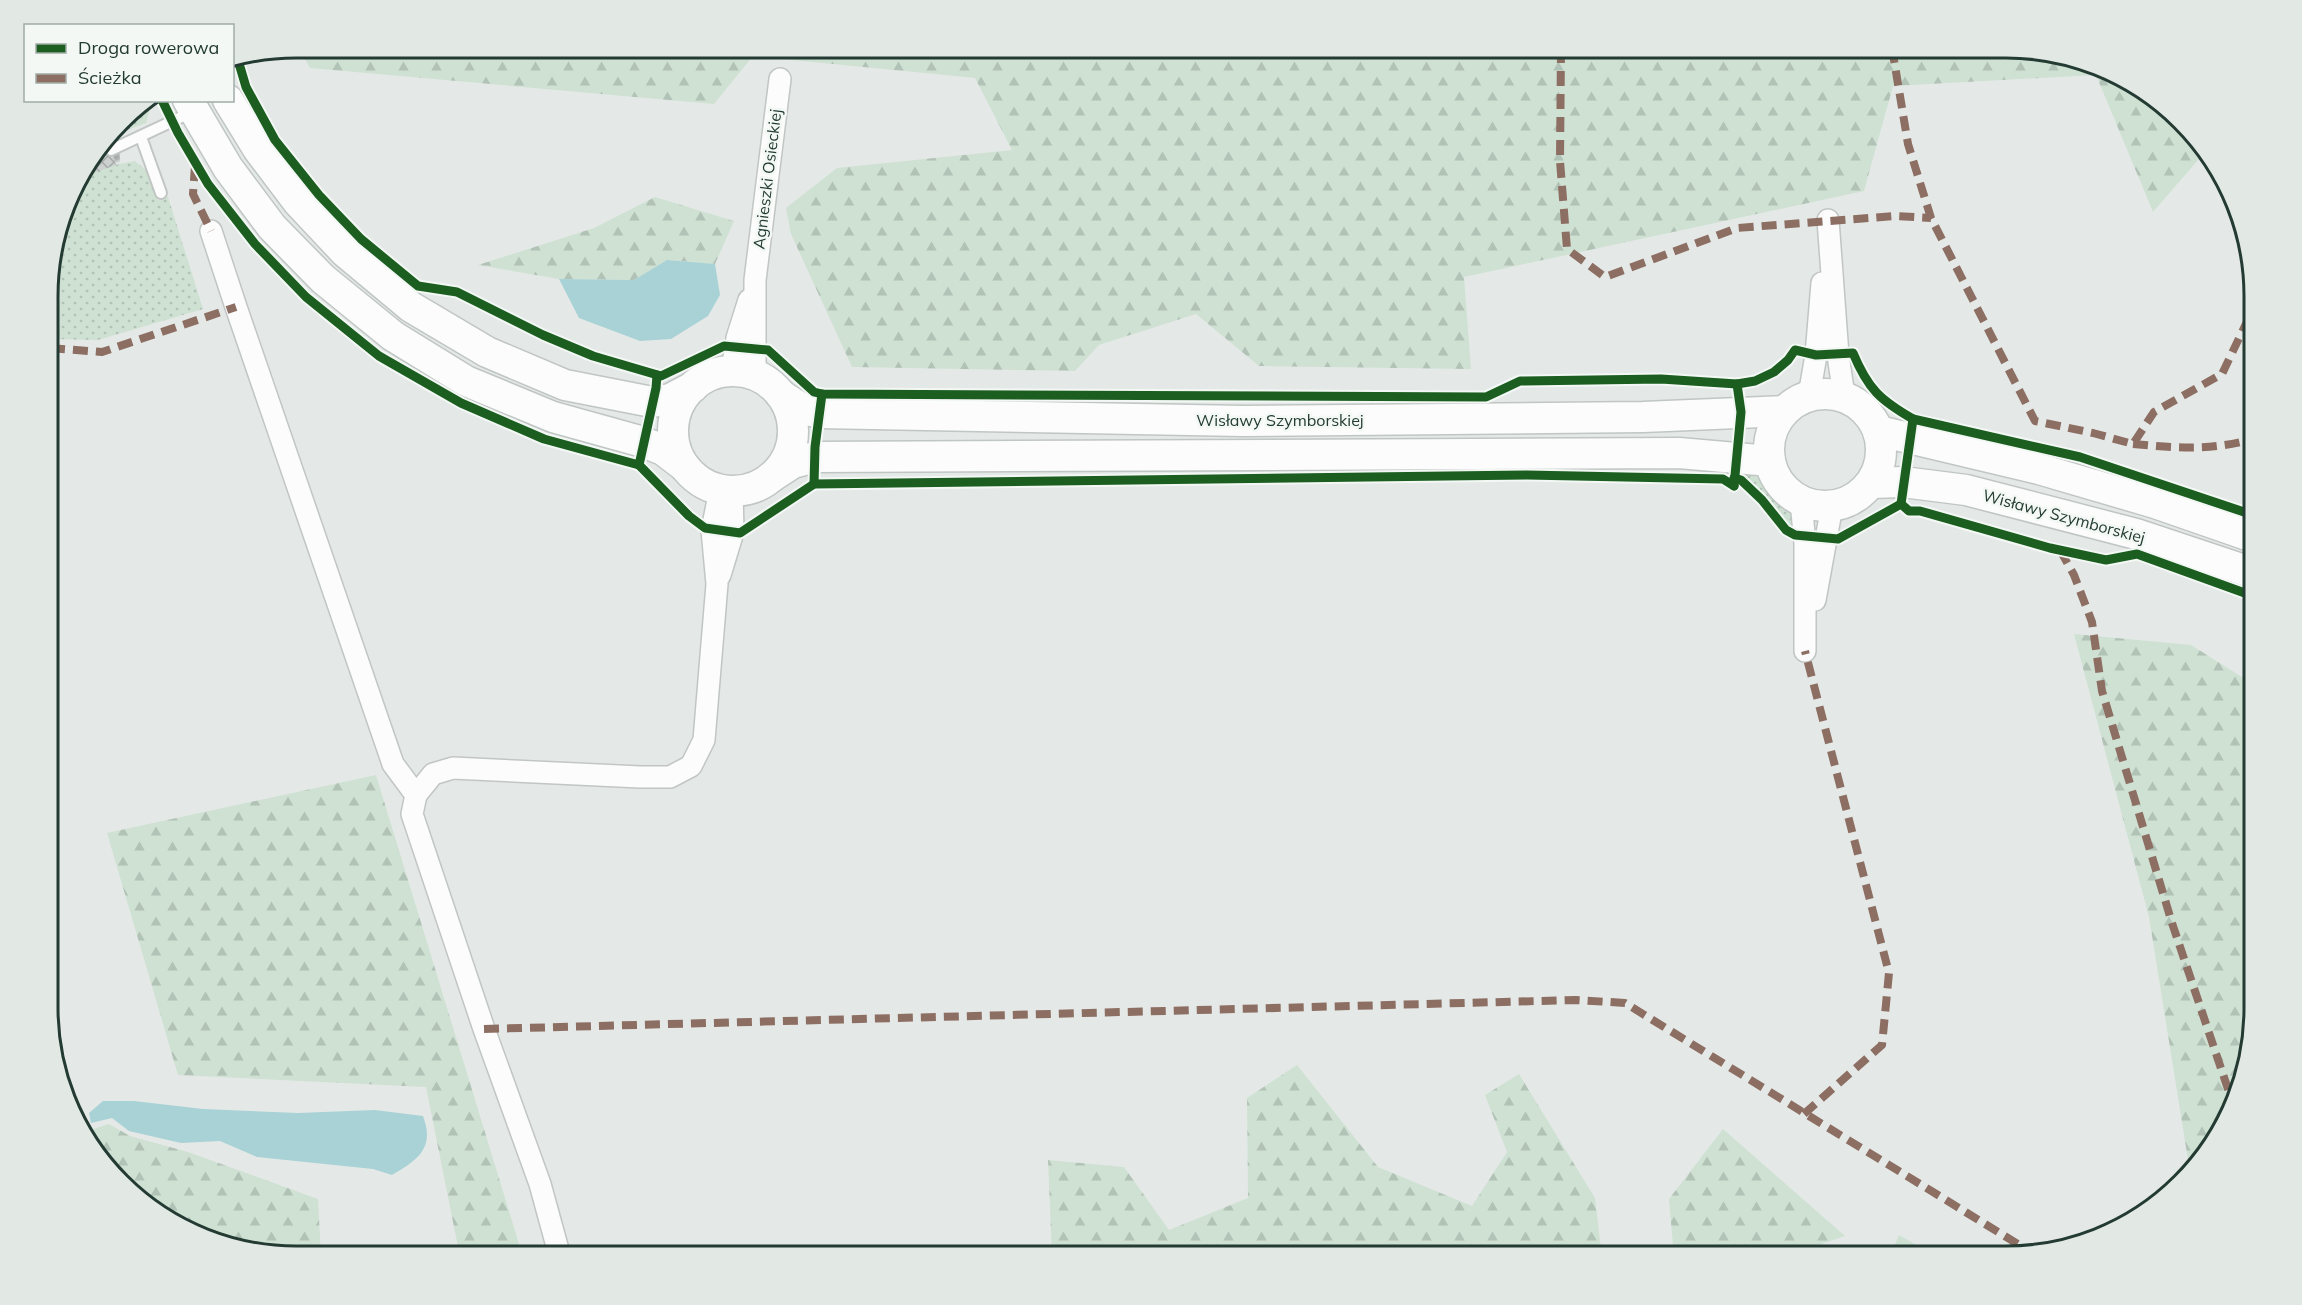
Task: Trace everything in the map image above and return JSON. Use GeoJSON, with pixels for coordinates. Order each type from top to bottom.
{"type":"FeatureCollection","features":[{"type":"Feature","properties":{"kind":"main road"},"geometry":{"type":"LineString","coordinates":[[229,102],[258,149],[298,202],[345,252],[411,307],[487,352],[565,385],[652,402],[670,399],[711,375],[743,373],[774,386],[791,415],[793,437],[786,458],[773,476]]}},
{"type":"Feature","properties":{"kind":"main road"},"geometry":{"type":"LineString","coordinates":[[190,106],[228,168],[272,227],[322,279],[393,336],[466,381],[553,417],[643,442],[663,450],[697,479],[726,490],[747,490],[761,484],[793,463],[815,456],[1678,453],[1770,461]]}},
{"type":"Feature","properties":{"kind":"main road"},"geometry":{"type":"LineString","coordinates":[[684,466],[675,446],[673,425],[679,404],[693,387]]}},
{"type":"Feature","properties":{"kind":"main road"},"geometry":{"type":"LineString","coordinates":[[1827,393],[1844,396],[1859,404],[1870,416],[1878,431],[1882,452],[1871,483],[1854,498],[1832,506],[1801,501],[1787,491],[1776,477],[1770,461],[1771,434],[1784,411],[1809,396],[1827,393]]}},
{"type":"Feature","properties":{"kind":"main road","name":"Wisławy Szymborskiej"},"geometry":{"type":"LineString","coordinates":[[781,395],[801,408],[819,413],[1243,422],[1643,417],[1784,411]]}},
{"type":"Feature","properties":{"kind":"main road"},"geometry":{"type":"LineString","coordinates":[[1878,431],[2039,469],[2155,503],[2244,534]]}},
{"type":"Feature","properties":{"kind":"main road","name":"Wisławy Szymborskiej"},"geometry":{"type":"LineString","coordinates":[[1871,483],[1903,482],[1966,490],[2136,534],[2244,570]]}},
{"type":"Feature","properties":{"kind":"street","name":"Agnieszki Osieckiej"},"geometry":{"type":"LineString","coordinates":[[743,373],[780,79]]}},
{"type":"Feature","properties":{"kind":"street"},"geometry":{"type":"LineString","coordinates":[[1809,396],[1816,355],[1828,220],[1838,355],[1844,396]]}},
{"type":"Feature","properties":{"kind":"street"},"geometry":{"type":"LineString","coordinates":[[212,231],[393,764],[416,795]]}},
{"type":"Feature","properties":{"kind":"street"},"geometry":{"type":"LineString","coordinates":[[557,1246],[540,1184],[480,1018],[412,814],[416,795],[433,774],[453,768],[670,777],[692,766],[704,741],[717,584],[712,530],[726,490]]}},
{"type":"Feature","properties":{"kind":"street"},"geometry":{"type":"LineString","coordinates":[[1801,501],[1805,544],[1805,651],[1832,506]]}},
{"type":"Feature","properties":{"kind":"lane"},"geometry":{"type":"LineString","coordinates":[[111,150],[141,137],[190,106]]}},
{"type":"Feature","properties":{"kind":"lane"},"geometry":{"type":"LineString","coordinates":[[141,137],[161,193]]}},
{"type":"Feature","properties":{"kind":"green space"},"geometry":{"type":"Polygon","coordinates":[[[304,58],[751,58],[714,104],[310,68],[304,58]]]}},
{"type":"Feature","properties":{"kind":"green space"},"geometry":{"type":"Polygon","coordinates":[[[773,58],[2006,58],[2052,63],[2092,75],[1893,86],[1864,191],[1464,277],[1471,369],[1259,366],[1196,314],[1099,345],[1075,371],[852,367],[791,234],[786,208],[837,168],[1012,150],[975,78],[773,58]]]}},
{"type":"Feature","properties":{"kind":"green space"},"geometry":{"type":"Polygon","coordinates":[[[2097,77],[2125,90],[2163,117],[2185,139],[2199,159],[2153,212],[2097,77]]]}},
{"type":"Feature","properties":{"kind":"green space"},"geometry":{"type":"Polygon","coordinates":[[[150,109],[146,123],[125,131],[150,109]]]}},
{"type":"Feature","properties":{"kind":"green space"},"geometry":{"type":"Polygon","coordinates":[[[135,161],[146,170],[158,200],[168,197],[203,309],[98,340],[58,339],[59,281],[63,250],[71,220],[94,172],[135,161]]]}},
{"type":"Feature","properties":{"kind":"green space"},"geometry":{"type":"Polygon","coordinates":[[[655,197],[734,221],[715,264],[667,260],[634,280],[559,279],[478,265],[594,228],[655,197]]]}},
{"type":"Feature","properties":{"kind":"green space"},"geometry":{"type":"Polygon","coordinates":[[[1744,471],[1771,487],[1785,502],[1793,520],[1794,531],[1788,529],[1766,500],[1747,482],[1744,471]]]}},
{"type":"Feature","properties":{"kind":"green space"},"geometry":{"type":"Polygon","coordinates":[[[2074,634],[2191,645],[2244,678],[2243,1024],[2239,1055],[2231,1085],[2212,1128],[2188,1162],[2149,917],[2074,634]]]}},
{"type":"Feature","properties":{"kind":"green space"},"geometry":{"type":"Polygon","coordinates":[[[376,775],[520,1246],[458,1246],[426,1087],[178,1075],[107,833],[376,775]]]}},
{"type":"Feature","properties":{"kind":"green space"},"geometry":{"type":"Polygon","coordinates":[[[1297,1065],[1378,1167],[1472,1206],[1507,1152],[1485,1095],[1519,1074],[1595,1198],[1601,1246],[1052,1246],[1048,1160],[1124,1167],[1169,1230],[1248,1198],[1247,1098],[1297,1065]]]}},
{"type":"Feature","properties":{"kind":"green space"},"geometry":{"type":"Polygon","coordinates":[[[109,1124],[130,1136],[188,1152],[318,1199],[320,1246],[281,1246],[250,1242],[220,1234],[177,1215],[139,1188],[117,1166],[91,1130],[109,1124]]]}},
{"type":"Feature","properties":{"kind":"green space"},"geometry":{"type":"Polygon","coordinates":[[[1723,1129],[1845,1236],[1815,1246],[1673,1246],[1669,1199],[1723,1129]]]}},
{"type":"Feature","properties":{"kind":"green space"},"geometry":{"type":"Polygon","coordinates":[[[1899,1235],[1918,1246],[1894,1246],[1899,1235]]]}},
{"type":"Feature","properties":{"kind":"water"},"geometry":{"type":"Polygon","coordinates":[[[667,260],[715,264],[720,295],[708,316],[671,339],[640,341],[579,318],[559,279],[634,280],[667,260]]]}},
{"type":"Feature","properties":{"kind":"water"},"geometry":{"type":"Polygon","coordinates":[[[103,1101],[134,1101],[203,1109],[298,1113],[375,1110],[423,1116],[427,1137],[422,1152],[410,1164],[392,1175],[373,1169],[257,1157],[220,1141],[181,1143],[129,1131],[112,1118],[91,1123],[89,1113],[103,1101]]]}},
{"type":"Feature","properties":{"kind":"building"},"geometry":{"type":"Polygon","coordinates":[[[110,148],[116,165],[93,173],[110,148]]]}},
{"type":"Feature","properties":{"kind":"marked path"},"geometry":{"type":"LineString","coordinates":[[1561,58],[1560,161],[1567,249],[1605,277],[1737,228],[1895,216],[1931,218]]}},
{"type":"Feature","properties":{"kind":"marked path"},"geometry":{"type":"LineString","coordinates":[[1894,58],[1908,144],[1931,218],[2035,421],[2133,444],[2154,412],[2222,374],[2244,328]]}},
{"type":"Feature","properties":{"kind":"marked path"},"geometry":{"type":"LineString","coordinates":[[195,166],[193,194],[211,231]]}},
{"type":"Feature","properties":{"kind":"marked path"},"geometry":{"type":"LineString","coordinates":[[58,349],[102,352],[236,307]]}},
{"type":"Feature","properties":{"kind":"marked path"},"geometry":{"type":"LineString","coordinates":[[2133,444],[2208,447],[2244,441]]}},
{"type":"Feature","properties":{"kind":"marked path"},"geometry":{"type":"LineString","coordinates":[[2060,550],[2074,575],[2092,622],[2102,691],[2172,923],[2229,1091]]}},
{"type":"Feature","properties":{"kind":"marked path"},"geometry":{"type":"LineString","coordinates":[[1804,1114],[1882,1045],[1889,973],[1805,651]]}},
{"type":"Feature","properties":{"kind":"marked path"},"geometry":{"type":"LineString","coordinates":[[484,1029],[1576,1000],[1625,1003],[2021,1246]]}},
{"type":"Feature","properties":{"kind":"cycle path"},"geometry":{"type":"LineString","coordinates":[[240,66],[246,87],[275,140],[319,195],[361,239],[418,286],[457,292],[543,335],[593,356],[661,376],[724,346],[768,350],[814,392],[822,394],[1486,397],[1520,381],[1661,379],[1737,384],[1755,381],[1774,372],[1788,360],[1795,350],[1816,355],[1853,353],[1864,376],[1876,392],[1892,406],[1913,419],[2080,457],[2244,512]]}},
{"type":"Feature","properties":{"kind":"cycle path"},"geometry":{"type":"LineString","coordinates":[[163,102],[208,184],[255,244],[306,297],[379,356],[461,403],[544,439],[639,465],[689,516],[705,528],[740,533],[814,484],[1527,475],[1723,479],[1734,486]]}},
{"type":"Feature","properties":{"kind":"cycle path"},"geometry":{"type":"LineString","coordinates":[[639,465],[657,375]]}},
{"type":"Feature","properties":{"kind":"cycle path"},"geometry":{"type":"LineString","coordinates":[[1734,486],[1741,412],[1737,384]]}},
{"type":"Feature","properties":{"kind":"cycle path"},"geometry":{"type":"LineString","coordinates":[[814,484],[815,447],[822,394]]}},
{"type":"Feature","properties":{"kind":"cycle path"},"geometry":{"type":"LineString","coordinates":[[1901,504],[1913,419]]}},
{"type":"Feature","properties":{"kind":"cycle path"},"geometry":{"type":"LineString","coordinates":[[1734,478],[1741,480],[1762,500],[1786,530],[1795,535],[1838,539],[1901,504],[1909,511],[1920,511],[2050,548],[2106,560],[2137,554],[2244,593]]}}]}
